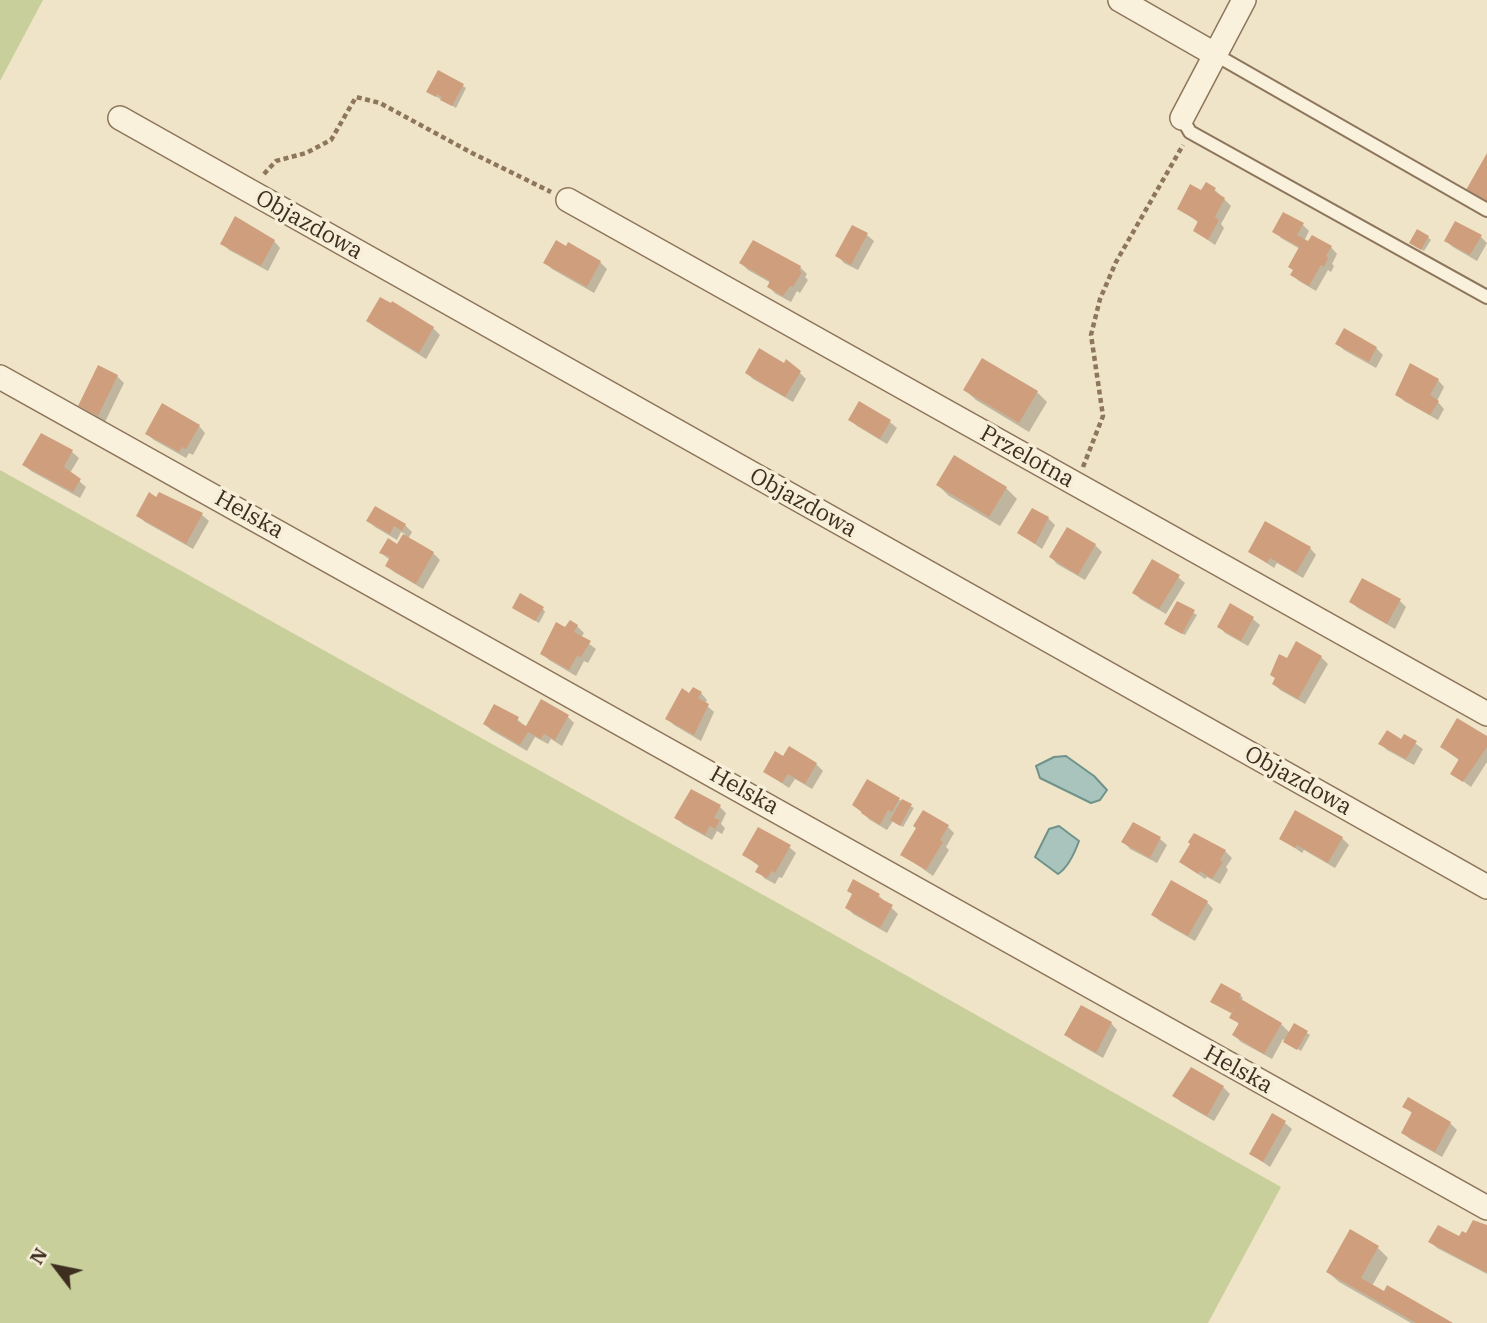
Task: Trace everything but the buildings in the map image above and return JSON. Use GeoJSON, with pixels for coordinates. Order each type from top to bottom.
{"type":"FeatureCollection","features":[{"type":"Feature","properties":{"kind":"street"},"geometry":{"type":"LineString","coordinates":[[1121,0],[1216,55]]}},
{"type":"Feature","properties":{"kind":"street"},"geometry":{"type":"LineString","coordinates":[[1186,125],[1216,55],[1244,0]]}},
{"type":"Feature","properties":{"kind":"street","name":"Objazdowa"},"geometry":{"type":"LineString","coordinates":[[120,118],[1487,887]]}},
{"type":"Feature","properties":{"kind":"street","name":"Przelotna"},"geometry":{"type":"LineString","coordinates":[[568,200],[1487,714]]}},
{"type":"Feature","properties":{"kind":"street","name":"Helska"},"geometry":{"type":"LineString","coordinates":[[0,377],[1487,1209]]}},
{"type":"Feature","properties":{"kind":"lane"},"geometry":{"type":"LineString","coordinates":[[1216,55],[1487,209]]}},
{"type":"Feature","properties":{"kind":"lane"},"geometry":{"type":"LineString","coordinates":[[1186,125],[1487,297]]}},
{"type":"Feature","properties":{"kind":"path"},"geometry":{"type":"LineString","coordinates":[[249,191],[276,161],[306,153],[331,140],[356,97],[380,103],[472,153],[568,200]]}},
{"type":"Feature","properties":{"kind":"path"},"geometry":{"type":"LineString","coordinates":[[1076,484],[1103,416],[1091,335],[1100,299],[1186,125]]}},
{"type":"Feature","properties":{"kind":"green space"},"geometry":{"type":"Polygon","coordinates":[[[0,0],[43,0],[0,81],[0,0]]]}},
{"type":"Feature","properties":{"kind":"green space"},"geometry":{"type":"Polygon","coordinates":[[[0,470],[1281,1187],[1208,1323],[0,1323],[0,470]]]}},
{"type":"Feature","properties":{"kind":"water"},"geometry":{"type":"Polygon","coordinates":[[[1066,756],[1094,776],[1107,790],[1100,800],[1091,803],[1040,778],[1036,766],[1054,757],[1066,756]]]}},
{"type":"Feature","properties":{"kind":"water"},"geometry":{"type":"Polygon","coordinates":[[[1059,826],[1079,841],[1068,863],[1058,874],[1035,857],[1049,829],[1059,826]]]}}]}
